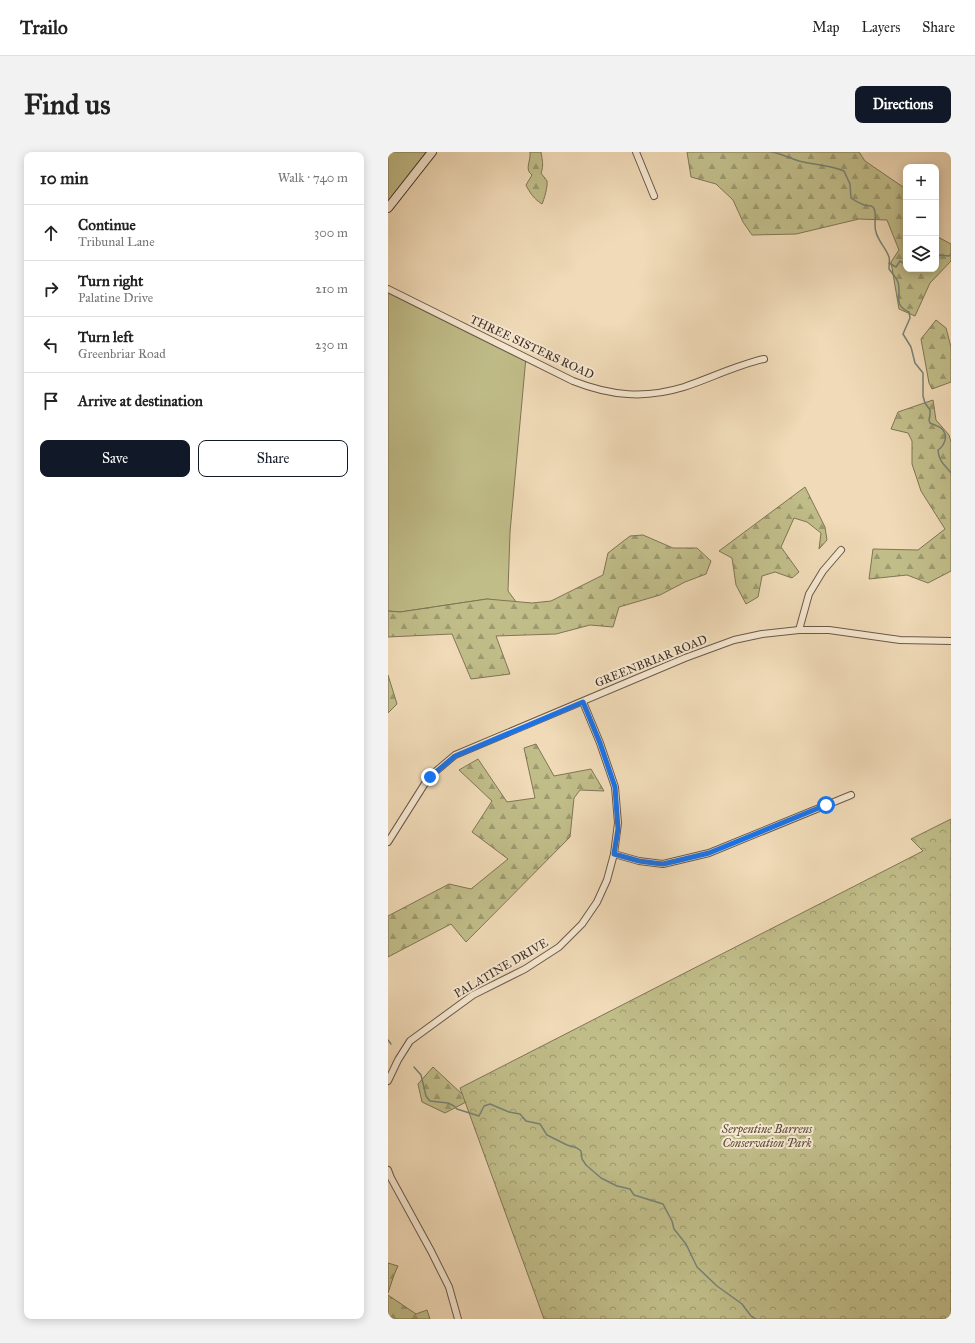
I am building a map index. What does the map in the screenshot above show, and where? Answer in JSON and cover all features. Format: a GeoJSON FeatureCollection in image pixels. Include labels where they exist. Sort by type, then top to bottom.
{"type":"FeatureCollection","features":[{"type":"Feature","properties":{"kind":"main road"},"geometry":{"type":"LineString","coordinates":[[388,208],[432,152]]}},
{"type":"Feature","properties":{"kind":"street"},"geometry":{"type":"LineString","coordinates":[[636,152],[654,196]]}},
{"type":"Feature","properties":{"kind":"street","name":"THREE SISTERS ROAD"},"geometry":{"type":"LineString","coordinates":[[388,289],[569,379],[590,388],[609,392],[653,394],[683,387],[751,362],[764,359]]}},
{"type":"Feature","properties":{"kind":"street"},"geometry":{"type":"LineString","coordinates":[[799,630],[809,594],[823,571],[842,550]]}},
{"type":"Feature","properties":{"kind":"street","name":"GREENBRIAR ROAD"},"geometry":{"type":"LineString","coordinates":[[388,842],[430,777],[455,756],[685,658],[734,640],[762,634],[799,630],[829,630],[900,640],[951,641]]}},
{"type":"Feature","properties":{"kind":"street","name":"PALATINE DRIVE"},"geometry":{"type":"LineString","coordinates":[[388,1081],[398,1060],[410,1041],[473,995],[525,969],[559,947],[582,924],[597,902],[605,886],[614,854],[618,829],[615,787],[600,743],[583,702]]}},
{"type":"Feature","properties":{"kind":"street"},"geometry":{"type":"LineString","coordinates":[[614,854],[639,861],[663,864],[709,853],[851,795]]}},
{"type":"Feature","properties":{"kind":"street"},"geometry":{"type":"LineString","coordinates":[[388,1170],[432,1251],[449,1287],[458,1319]]}},
{"type":"Feature","properties":{"kind":"green space"},"geometry":{"type":"Polygon","coordinates":[[[388,152],[432,152],[388,208],[388,152]]]}},
{"type":"Feature","properties":{"kind":"green space"},"geometry":{"type":"Polygon","coordinates":[[[530,152],[541,152],[543,165],[541,173],[547,181],[546,193],[542,204],[532,196],[526,185],[532,175],[528,170],[530,152]]]}},
{"type":"Feature","properties":{"kind":"green space"},"geometry":{"type":"Polygon","coordinates":[[[687,152],[859,152],[865,161],[903,187],[903,272],[939,272],[939,238],[951,244],[951,261],[930,283],[915,316],[899,309],[891,262],[899,250],[887,220],[859,219],[796,234],[752,235],[743,222],[733,200],[716,184],[691,177],[687,152]]]}},
{"type":"Feature","properties":{"kind":"green space"},"geometry":{"type":"Polygon","coordinates":[[[388,289],[526,357],[510,532],[508,591],[517,603],[487,599],[400,612],[388,611],[388,289]]]}},
{"type":"Feature","properties":{"kind":"green space"},"geometry":{"type":"Polygon","coordinates":[[[936,320],[946,328],[951,347],[951,382],[932,389],[929,383],[921,339],[936,320]]]}},
{"type":"Feature","properties":{"kind":"green space"},"geometry":{"type":"Polygon","coordinates":[[[933,400],[936,420],[949,435],[951,442],[951,571],[928,583],[907,575],[869,579],[873,549],[918,550],[945,529],[921,491],[912,464],[912,441],[908,433],[891,429],[898,412],[933,400]]]}},
{"type":"Feature","properties":{"kind":"green space"},"geometry":{"type":"Polygon","coordinates":[[[805,487],[825,527],[827,540],[819,549],[821,533],[807,522],[794,518],[781,547],[799,572],[792,578],[775,572],[762,576],[758,597],[746,604],[736,585],[732,558],[719,551],[805,487]]]}},
{"type":"Feature","properties":{"kind":"green space"},"geometry":{"type":"Polygon","coordinates":[[[643,535],[673,548],[697,548],[711,561],[706,574],[685,582],[660,595],[619,607],[613,627],[590,625],[556,634],[496,636],[510,674],[471,679],[452,634],[388,637],[388,611],[400,612],[487,599],[532,603],[551,601],[603,575],[608,553],[630,536],[643,535]]]}},
{"type":"Feature","properties":{"kind":"green space"},"geometry":{"type":"Polygon","coordinates":[[[388,675],[397,704],[388,713],[388,675]]]}},
{"type":"Feature","properties":{"kind":"green space"},"geometry":{"type":"Polygon","coordinates":[[[536,744],[554,776],[591,769],[604,791],[580,790],[574,798],[570,837],[466,942],[451,924],[388,957],[388,916],[449,884],[471,889],[508,859],[472,832],[492,801],[459,770],[478,759],[507,802],[535,798],[524,748],[536,744]]]}},
{"type":"Feature","properties":{"kind":"green space","name":"Serpentine Barrens Conservation Park"},"geometry":{"type":"Polygon","coordinates":[[[951,819],[951,1319],[544,1319],[460,1088],[923,851],[911,839],[951,819]]]}},
{"type":"Feature","properties":{"kind":"green space"},"geometry":{"type":"Polygon","coordinates":[[[433,1067],[463,1095],[466,1102],[445,1113],[422,1102],[418,1084],[433,1067]]]}},
{"type":"Feature","properties":{"kind":"green space"},"geometry":{"type":"Polygon","coordinates":[[[388,1263],[398,1266],[388,1293],[388,1263]]]}},
{"type":"Feature","properties":{"kind":"green space"},"geometry":{"type":"Polygon","coordinates":[[[388,1295],[416,1314],[427,1310],[430,1319],[388,1319],[388,1295]]]}},
{"type":"Feature","properties":{"kind":"waterway"},"geometry":{"type":"LineString","coordinates":[[772,152],[799,161],[833,167],[844,171],[850,184],[851,198],[864,205],[873,207],[875,229],[878,238],[889,257],[889,269],[898,282],[899,303],[909,312],[910,318],[903,334],[911,347],[915,363],[923,373],[923,396],[925,403],[930,410],[929,420],[930,423],[941,428],[945,435],[945,441],[938,450],[939,457],[951,473]]}},
{"type":"Feature","properties":{"kind":"waterway"},"geometry":{"type":"LineString","coordinates":[[939,256],[940,255],[949,256],[951,254]]}},
{"type":"Feature","properties":{"kind":"waterway"},"geometry":{"type":"LineString","coordinates":[[889,263],[896,267],[900,261],[903,263]]}},
{"type":"Feature","properties":{"kind":"waterway"},"geometry":{"type":"LineString","coordinates":[[388,1040],[391,1044]]}},
{"type":"Feature","properties":{"kind":"waterway"},"geometry":{"type":"LineString","coordinates":[[414,1067],[421,1075],[426,1096],[430,1101],[448,1103],[457,1109],[479,1116],[484,1106],[490,1104],[509,1112],[520,1114],[526,1121],[540,1124],[547,1135],[581,1151],[582,1159],[586,1165],[601,1178],[617,1186],[630,1189],[634,1195],[663,1204],[672,1221],[674,1229],[686,1244],[697,1267],[717,1286],[742,1304],[751,1316],[756,1319]]}},
{"type":"Feature","properties":{"kind":"route"},"geometry":{"type":"LineString","coordinates":[[430,777],[455,756],[583,702],[600,743],[615,787],[618,829],[614,854],[639,861],[654,863],[663,864],[676,861],[709,853],[826,805]]}}]}
